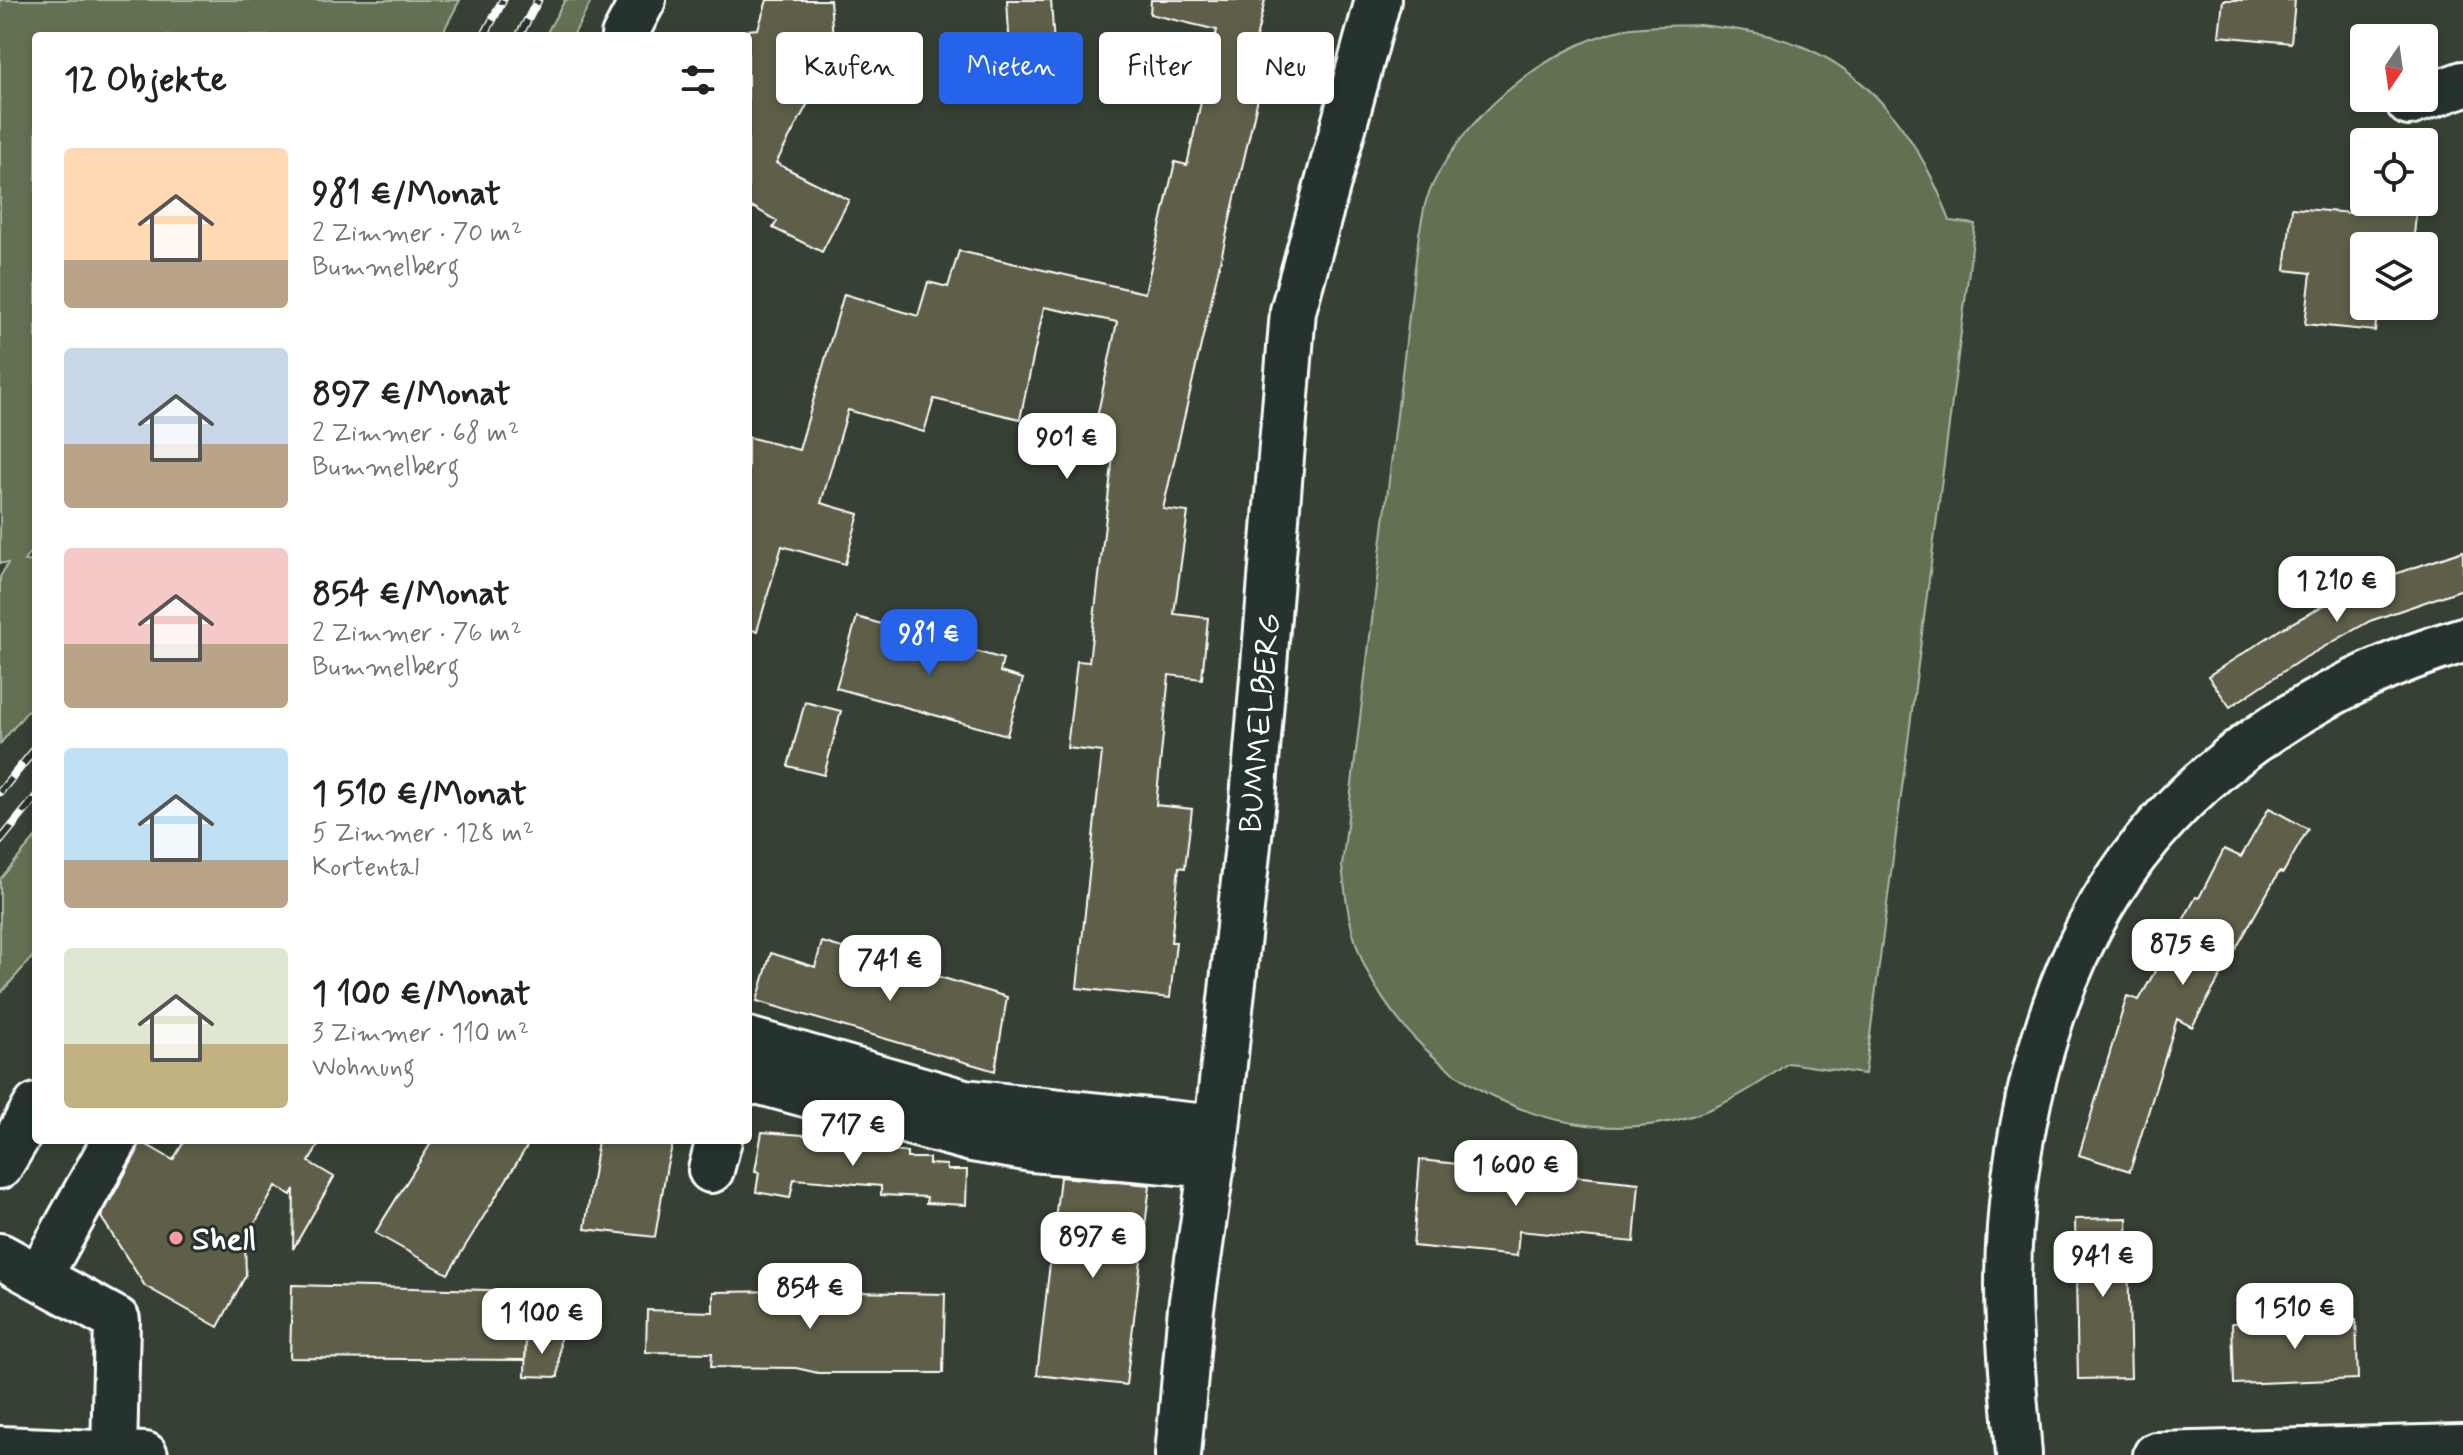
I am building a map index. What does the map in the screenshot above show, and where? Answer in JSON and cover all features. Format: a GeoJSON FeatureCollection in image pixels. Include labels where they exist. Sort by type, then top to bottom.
{"type":"FeatureCollection","features":[{"type":"Feature","properties":{"kind":"street"},"geometry":{"type":"LineString","coordinates":[[626,32],[643,0]]}},
{"type":"Feature","properties":{"kind":"street","name":"BUMMELBERG"},"geometry":{"type":"LineString","coordinates":[[1178,1455],[1191,1308],[1214,1147],[1253,799],[1293,311],[1378,0]]}},
{"type":"Feature","properties":{"kind":"street"},"geometry":{"type":"LineString","coordinates":[[2438,94],[2463,84]]}},
{"type":"Feature","properties":{"kind":"street"},"geometry":{"type":"LineString","coordinates":[[2019,1455],[2008,1286],[2011,1220],[2020,1143],[2055,1006],[2083,939],[2120,876],[2174,808],[2219,768],[2269,732],[2331,695],[2391,665],[2463,640]]}},
{"type":"Feature","properties":{"kind":"street"},"geometry":{"type":"LineString","coordinates":[[752,1041],[964,1102],[1214,1147]]}},
{"type":"Feature","properties":{"kind":"street"},"geometry":{"type":"LineString","coordinates":[[752,1082],[972,1139],[1032,1149],[1214,1147]]}},
{"type":"Feature","properties":{"kind":"street"},"geometry":{"type":"LineString","coordinates":[[0,1166],[32,1113]]}},
{"type":"Feature","properties":{"kind":"street"},"geometry":{"type":"LineString","coordinates":[[39,1277],[113,1144]]}},
{"type":"Feature","properties":{"kind":"street"},"geometry":{"type":"LineString","coordinates":[[0,1256],[117,1320],[114,1455]]}},
{"type":"Feature","properties":{"kind":"street"},"geometry":{"type":"LineString","coordinates":[[2156,1455],[2463,1447]]}},
{"type":"Feature","properties":{"kind":"street"},"geometry":{"type":"LineString","coordinates":[[0,1449],[145,1455]]}},
{"type":"Feature","properties":{"kind":"green space"},"geometry":{"type":"Polygon","coordinates":[[[0,0],[460,0],[443,32],[32,32],[32,550],[24,561],[32,562],[32,706],[0,744],[0,577],[8,563],[0,563],[0,0]]]}},
{"type":"Feature","properties":{"kind":"green space"},"geometry":{"type":"Polygon","coordinates":[[[565,0],[592,0],[575,32],[547,32],[565,0]]]}},
{"type":"Feature","properties":{"kind":"green space"},"geometry":{"type":"Polygon","coordinates":[[[1699,25],[1753,32],[1793,43],[1832,61],[1856,78],[1896,119],[1912,143],[1927,168],[1950,221],[1975,224],[1865,1074],[1788,1063],[1742,1094],[1692,1116],[1644,1126],[1595,1126],[1547,1117],[1502,1101],[1460,1077],[1422,1046],[1390,1009],[1365,967],[1352,930],[1342,866],[1419,234],[1427,198],[1459,142],[1507,91],[1535,70],[1595,38],[1625,29],[1699,25]]]}},
{"type":"Feature","properties":{"kind":"green space"},"geometry":{"type":"Polygon","coordinates":[[[32,842],[32,958],[0,994],[0,879],[32,842]]]}},
{"type":"Feature","properties":{"kind":"building"},"geometry":{"type":"Polygon","coordinates":[[[767,0],[830,0],[832,32],[776,32],[776,104],[808,104],[776,163],[849,200],[822,252],[773,228],[777,221],[752,209],[752,32],[748,30],[758,29],[767,0]]]}},
{"type":"Feature","properties":{"kind":"building"},"geometry":{"type":"Polygon","coordinates":[[[1007,0],[1051,0],[1053,32],[1009,32],[1007,0]]]}},
{"type":"Feature","properties":{"kind":"building"},"geometry":{"type":"Polygon","coordinates":[[[1151,0],[1265,0],[1258,32],[1237,32],[1237,104],[1257,104],[1163,509],[1188,512],[1174,614],[1208,618],[1202,679],[1169,675],[1156,805],[1192,809],[1185,868],[1179,867],[1171,942],[1176,942],[1170,998],[1077,988],[1102,752],[1067,748],[1077,661],[1089,662],[1113,456],[1090,451],[1117,322],[1044,307],[1020,419],[934,399],[924,432],[848,410],[821,503],[859,514],[845,564],[782,546],[757,631],[752,630],[752,438],[799,450],[844,294],[918,316],[928,282],[948,287],[959,251],[1145,293],[1175,162],[1187,165],[1201,104],[1221,104],[1221,32],[1150,14],[1151,0]]]}},
{"type":"Feature","properties":{"kind":"building"},"geometry":{"type":"Polygon","coordinates":[[[2223,0],[2295,0],[2291,43],[2219,36],[2223,0]]]}},
{"type":"Feature","properties":{"kind":"building"},"geometry":{"type":"Polygon","coordinates":[[[2292,208],[2350,213],[2350,216],[2416,216],[2414,232],[2350,232],[2350,320],[2376,320],[2375,331],[2305,324],[2311,273],[2285,270],[2292,208]]]}},
{"type":"Feature","properties":{"kind":"building"},"geometry":{"type":"Polygon","coordinates":[[[2463,551],[2463,589],[2370,621],[2299,661],[2230,707],[2208,676],[2281,629],[2357,587],[2463,551]]]}},
{"type":"Feature","properties":{"kind":"building"},"geometry":{"type":"Polygon","coordinates":[[[857,617],[1003,659],[1000,672],[1023,679],[1007,735],[836,688],[857,617]]]}},
{"type":"Feature","properties":{"kind":"building"},"geometry":{"type":"Polygon","coordinates":[[[805,702],[841,711],[824,775],[788,766],[805,702]]]}},
{"type":"Feature","properties":{"kind":"building"},"geometry":{"type":"Polygon","coordinates":[[[2269,808],[2308,829],[2283,873],[2279,872],[2192,1027],[2177,1019],[2130,1171],[2079,1155],[2127,996],[2139,1000],[2224,849],[2241,857],[2269,808]]]}},
{"type":"Feature","properties":{"kind":"building"},"geometry":{"type":"Polygon","coordinates":[[[822,942],[1007,997],[995,1071],[757,1001],[771,953],[815,967],[822,942]]]}},
{"type":"Feature","properties":{"kind":"building"},"geometry":{"type":"Polygon","coordinates":[[[762,1132],[859,1139],[859,1144],[882,1146],[882,1151],[907,1152],[907,1158],[929,1158],[929,1164],[947,1165],[947,1170],[967,1170],[966,1205],[926,1203],[927,1197],[881,1195],[881,1186],[794,1179],[790,1198],[756,1192],[759,1172],[755,1171],[762,1132]]]}},
{"type":"Feature","properties":{"kind":"building"},"geometry":{"type":"Polygon","coordinates":[[[139,1144],[145,1144],[173,1160],[183,1144],[319,1144],[309,1162],[334,1177],[293,1249],[294,1189],[291,1195],[276,1186],[245,1241],[246,1275],[218,1327],[145,1286],[101,1217],[139,1144]]]}},
{"type":"Feature","properties":{"kind":"building"},"geometry":{"type":"Polygon","coordinates":[[[431,1144],[529,1144],[448,1274],[375,1233],[431,1144]]]}},
{"type":"Feature","properties":{"kind":"building"},"geometry":{"type":"Polygon","coordinates":[[[597,1144],[673,1144],[655,1237],[585,1229],[597,1144]]]}},
{"type":"Feature","properties":{"kind":"building"},"geometry":{"type":"Polygon","coordinates":[[[1420,1160],[1639,1183],[1634,1242],[1519,1231],[1517,1256],[1413,1246],[1420,1160]]]}},
{"type":"Feature","properties":{"kind":"building"},"geometry":{"type":"Polygon","coordinates":[[[1060,1177],[1150,1185],[1126,1385],[1037,1375],[1060,1177]]]}},
{"type":"Feature","properties":{"kind":"building"},"geometry":{"type":"Polygon","coordinates":[[[2127,1218],[2131,1378],[2078,1379],[2075,1219],[2127,1218]]]}},
{"type":"Feature","properties":{"kind":"building"},"geometry":{"type":"Polygon","coordinates":[[[292,1285],[528,1291],[525,1360],[290,1358],[292,1285]]]}},
{"type":"Feature","properties":{"kind":"building"},"geometry":{"type":"Polygon","coordinates":[[[713,1292],[945,1294],[943,1373],[818,1373],[796,1368],[711,1367],[712,1353],[646,1352],[647,1310],[713,1312],[713,1292]]]}},
{"type":"Feature","properties":{"kind":"building"},"geometry":{"type":"Polygon","coordinates":[[[2356,1319],[2358,1379],[2234,1384],[2232,1323],[2356,1319]]]}},
{"type":"Feature","properties":{"kind":"building"},"geometry":{"type":"Polygon","coordinates":[[[526,1336],[560,1337],[558,1377],[525,1376],[526,1336]]]}},
{"type":"Feature","properties":{"kind":"railway"},"geometry":{"type":"LineString","coordinates":[[486,32],[503,0]]}},
{"type":"Feature","properties":{"kind":"railway"},"geometry":{"type":"LineString","coordinates":[[521,32],[538,0]]}},
{"type":"Feature","properties":{"kind":"railway"},"geometry":{"type":"LineString","coordinates":[[0,792],[32,753]]}},
{"type":"Feature","properties":{"kind":"railway"},"geometry":{"type":"LineString","coordinates":[[0,841],[32,802]]}},
{"type":"Feature","properties":{"kind":"place","name":"Shell"},"geometry":{"type":"Point","coordinates":[176,1238]}}]}
